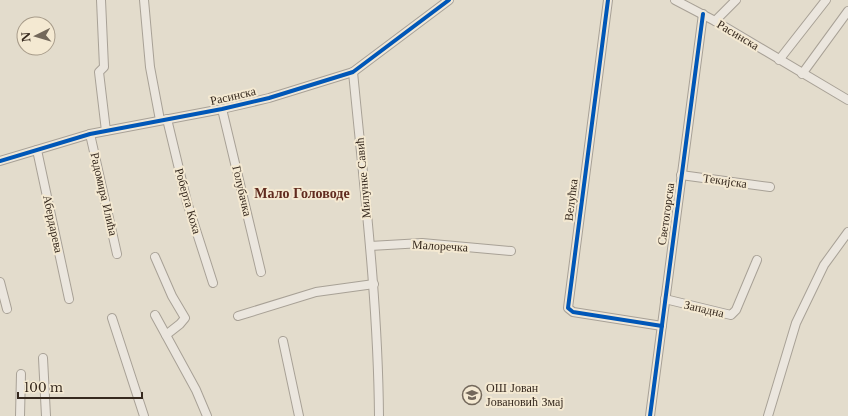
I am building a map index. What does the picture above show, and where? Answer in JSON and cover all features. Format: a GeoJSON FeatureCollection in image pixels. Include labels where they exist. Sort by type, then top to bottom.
{"type":"FeatureCollection","features":[{"type":"Feature","properties":{"kind":"street"},"geometry":{"type":"LineString","coordinates":[[101,0],[104,66],[99,72],[106,132]]}},
{"type":"Feature","properties":{"kind":"street","name":"Роберта Коха"},"geometry":{"type":"LineString","coordinates":[[144,0],[150,67],[163,120],[213,283]]}},
{"type":"Feature","properties":{"kind":"street","name":"Расинска"},"geometry":{"type":"LineString","coordinates":[[0,161],[90,134],[222,109],[269,98],[353,72],[449,0]]}},
{"type":"Feature","properties":{"kind":"street","name":"Велућка"},"geometry":{"type":"LineString","coordinates":[[608,0],[568,308],[573,312],[662,326]]}},
{"type":"Feature","properties":{"kind":"street","name":"Расинска"},"geometry":{"type":"LineString","coordinates":[[675,0],[716,21],[778,60],[848,100]]}},
{"type":"Feature","properties":{"kind":"street"},"geometry":{"type":"LineString","coordinates":[[716,21],[736,0]]}},
{"type":"Feature","properties":{"kind":"street"},"geometry":{"type":"LineString","coordinates":[[778,60],[826,0]]}},
{"type":"Feature","properties":{"kind":"street"},"geometry":{"type":"LineString","coordinates":[[802,74],[848,11]]}},
{"type":"Feature","properties":{"kind":"street","name":"Светогорска"},"geometry":{"type":"LineString","coordinates":[[650,416],[703,14]]}},
{"type":"Feature","properties":{"kind":"street","name":"Милунке Савић"},"geometry":{"type":"LineString","coordinates":[[353,72],[378,330],[380,416]]}},
{"type":"Feature","properties":{"kind":"street","name":"Голубачка"},"geometry":{"type":"LineString","coordinates":[[222,109],[261,272]]}},
{"type":"Feature","properties":{"kind":"street","name":"Радомира Илића"},"geometry":{"type":"LineString","coordinates":[[90,134],[117,254]]}},
{"type":"Feature","properties":{"kind":"street","name":"Абердарева"},"geometry":{"type":"LineString","coordinates":[[37,150],[69,298]]}},
{"type":"Feature","properties":{"kind":"street","name":"Текијска"},"geometry":{"type":"LineString","coordinates":[[681,175],[770,187]]}},
{"type":"Feature","properties":{"kind":"street"},"geometry":{"type":"LineString","coordinates":[[768,416],[796,323],[824,265],[848,232]]}},
{"type":"Feature","properties":{"kind":"street","name":"Малоречка"},"geometry":{"type":"LineString","coordinates":[[370,246],[422,243],[511,251]]}},
{"type":"Feature","properties":{"kind":"street"},"geometry":{"type":"LineString","coordinates":[[155,257],[172,296],[185,318],[166,335]]}},
{"type":"Feature","properties":{"kind":"street","name":"Западна"},"geometry":{"type":"LineString","coordinates":[[665,299],[731,315],[736,310],[757,260]]}},
{"type":"Feature","properties":{"kind":"street"},"geometry":{"type":"LineString","coordinates":[[0,282],[7,309]]}},
{"type":"Feature","properties":{"kind":"street"},"geometry":{"type":"LineString","coordinates":[[238,316],[316,292],[374,284]]}},
{"type":"Feature","properties":{"kind":"street"},"geometry":{"type":"LineString","coordinates":[[155,315],[196,390],[207,416]]}},
{"type":"Feature","properties":{"kind":"street"},"geometry":{"type":"LineString","coordinates":[[112,318],[144,416]]}},
{"type":"Feature","properties":{"kind":"street"},"geometry":{"type":"LineString","coordinates":[[283,340],[299,416]]}},
{"type":"Feature","properties":{"kind":"street"},"geometry":{"type":"LineString","coordinates":[[43,358],[46,416]]}},
{"type":"Feature","properties":{"kind":"street"},"geometry":{"type":"LineString","coordinates":[[20,416],[21,374]]}},
{"type":"Feature","properties":{"kind":"cycle path"},"geometry":{"type":"LineString","coordinates":[[0,161],[90,134],[222,109],[269,98],[353,72],[449,0]]}},
{"type":"Feature","properties":{"kind":"cycle path"},"geometry":{"type":"LineString","coordinates":[[608,0],[568,308],[573,312],[662,326]]}},
{"type":"Feature","properties":{"kind":"cycle path"},"geometry":{"type":"LineString","coordinates":[[650,416],[703,14]]}},
{"type":"Feature","properties":{"kind":"place","name":"ОШ Јован Јовановић Змај"},"geometry":{"type":"Point","coordinates":[472,395]}},
{"type":"Feature","properties":{"kind":"district","name":"Мало Головоде"},"geometry":{"type":"Point","coordinates":[302,193]}}]}
